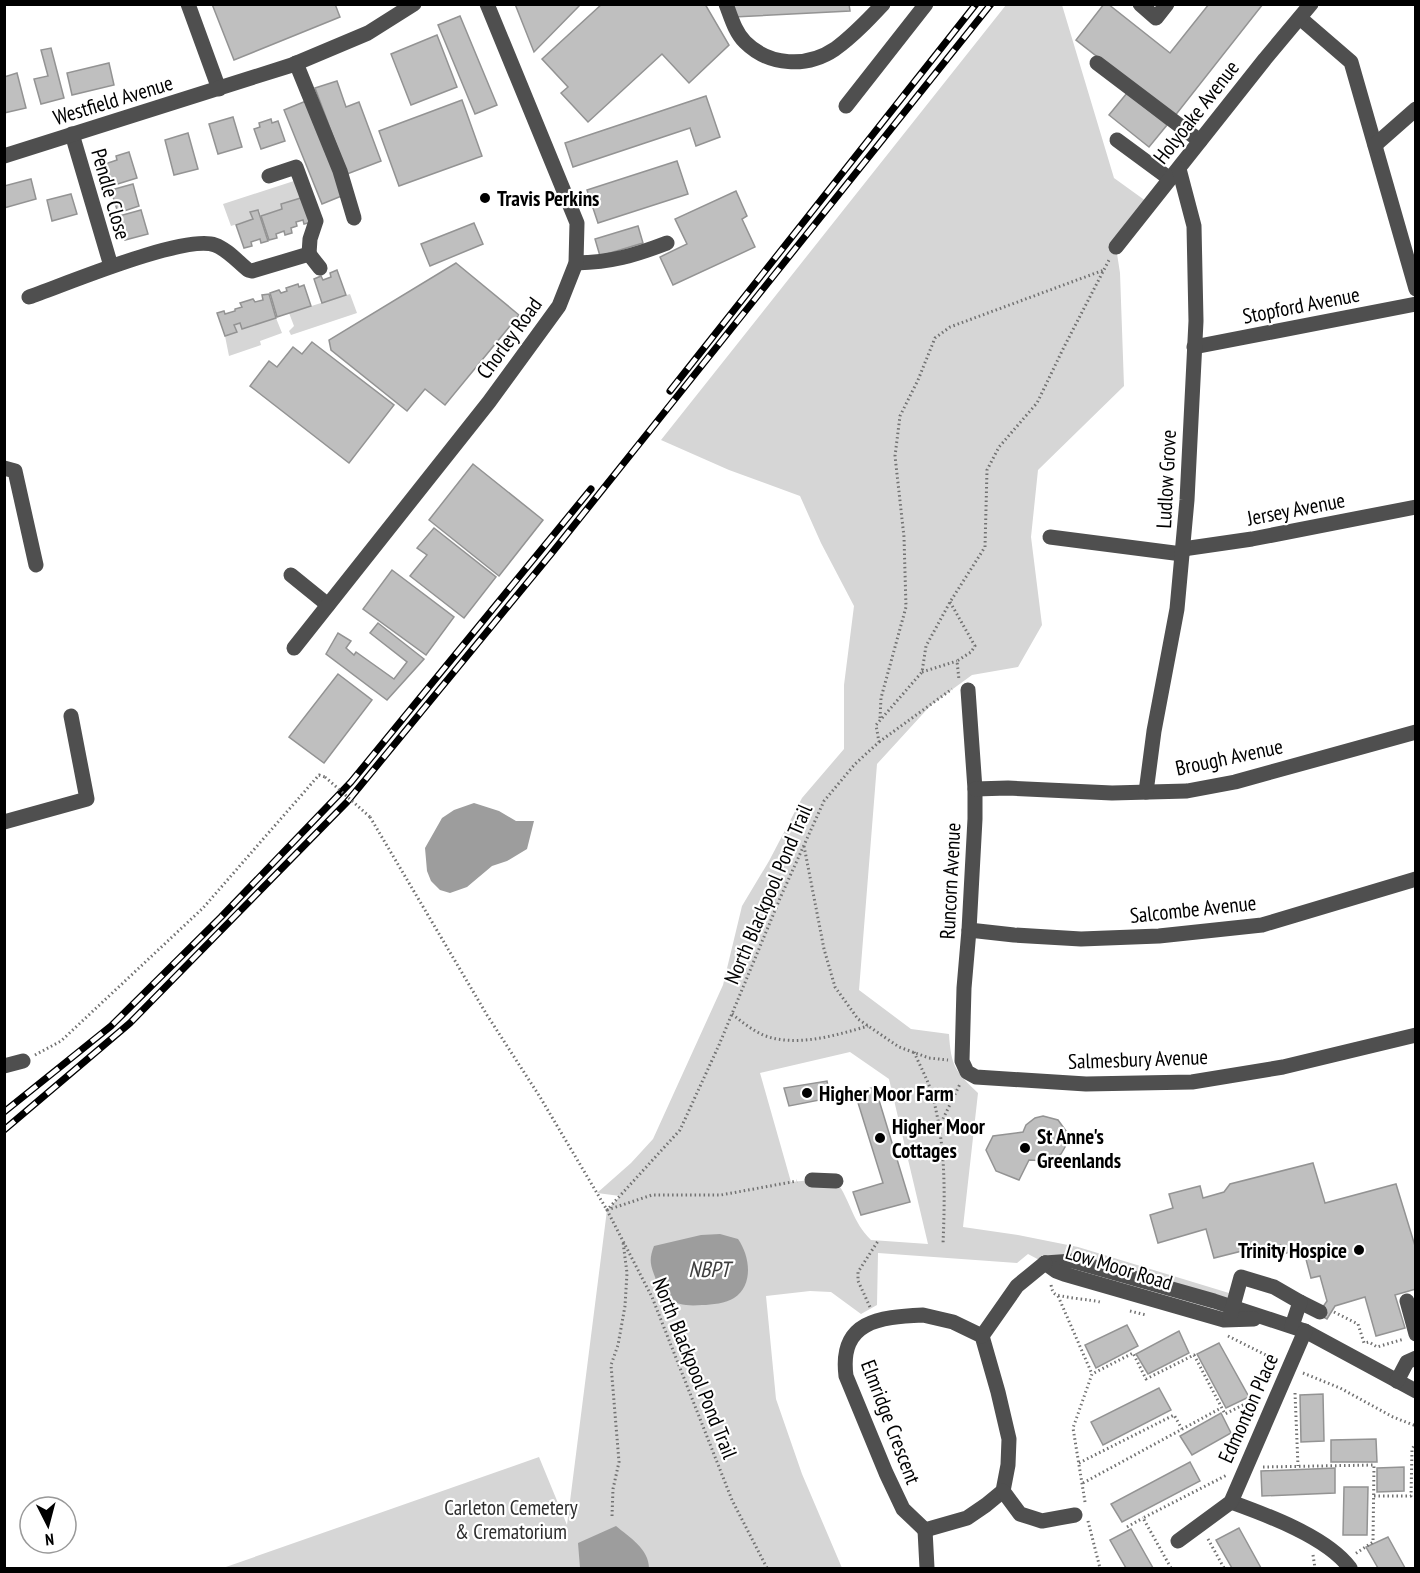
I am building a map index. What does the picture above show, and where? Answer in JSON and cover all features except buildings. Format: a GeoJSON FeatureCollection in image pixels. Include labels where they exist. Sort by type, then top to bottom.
{"type":"FeatureCollection","features":[{"type":"Feature","properties":{"kind":"street"},"geometry":{"type":"LineString","coordinates":[[188,4],[227,87]]}},
{"type":"Feature","properties":{"kind":"street","name":"Westfield Avenue"},"geometry":{"type":"LineString","coordinates":[[4,156],[227,87],[296,63],[368,33],[414,4]]}},
{"type":"Feature","properties":{"kind":"street","name":"Chorley Road"},"geometry":{"type":"LineString","coordinates":[[294,648],[489,402],[559,306],[576,263],[577,223],[487,4]]}},
{"type":"Feature","properties":{"kind":"street"},"geometry":{"type":"LineString","coordinates":[[726,4],[734,25],[744,41],[761,54],[779,61],[794,62],[812,60],[833,50],[856,32],[883,4]]}},
{"type":"Feature","properties":{"kind":"street"},"geometry":{"type":"LineString","coordinates":[[846,106],[926,4]]}},
{"type":"Feature","properties":{"kind":"street"},"geometry":{"type":"LineString","coordinates":[[1140,4],[1156,18],[1167,4]]}},
{"type":"Feature","properties":{"kind":"street","name":"Holyoake Avenue"},"geometry":{"type":"LineString","coordinates":[[1116,247],[1311,4]]}},
{"type":"Feature","properties":{"kind":"street"},"geometry":{"type":"LineString","coordinates":[[1300,18],[1351,62],[1416,289]]}},
{"type":"Feature","properties":{"kind":"street"},"geometry":{"type":"LineString","coordinates":[[296,63],[340,171],[354,218]]}},
{"type":"Feature","properties":{"kind":"street"},"geometry":{"type":"LineString","coordinates":[[1097,63],[1200,141]]}},
{"type":"Feature","properties":{"kind":"street"},"geometry":{"type":"LineString","coordinates":[[1375,145],[1416,109]]}},
{"type":"Feature","properties":{"kind":"street","name":"Pendle Close"},"geometry":{"type":"LineString","coordinates":[[72,134],[111,266]]}},
{"type":"Feature","properties":{"kind":"street"},"geometry":{"type":"LineString","coordinates":[[1117,140],[1174,174]]}},
{"type":"Feature","properties":{"kind":"street"},"geometry":{"type":"LineString","coordinates":[[269,176],[296,167],[316,221],[309,246],[320,268]]}},
{"type":"Feature","properties":{"kind":"street","name":"Ludlow Grove"},"geometry":{"type":"LineString","coordinates":[[1146,792],[1154,731],[1177,609],[1183,551],[1196,321],[1194,226],[1174,174]]}},
{"type":"Feature","properties":{"kind":"street","name":"Pendle Close"},"geometry":{"type":"LineString","coordinates":[[29,297],[111,266],[170,249],[206,243],[215,245],[252,271],[309,246]]}},
{"type":"Feature","properties":{"kind":"street"},"geometry":{"type":"LineString","coordinates":[[576,263],[608,262],[667,243]]}},
{"type":"Feature","properties":{"kind":"street","name":"Stopford Avenue"},"geometry":{"type":"LineString","coordinates":[[1194,347],[1416,304]]}},
{"type":"Feature","properties":{"kind":"street"},"geometry":{"type":"LineString","coordinates":[[4,468],[15,471],[36,565]]}},
{"type":"Feature","properties":{"kind":"street","name":"Jersey Avenue"},"geometry":{"type":"LineString","coordinates":[[1049,538],[1183,551],[1416,507]]}},
{"type":"Feature","properties":{"kind":"street"},"geometry":{"type":"LineString","coordinates":[[291,575],[328,605]]}},
{"type":"Feature","properties":{"kind":"street","name":"Runcorn Avenue"},"geometry":{"type":"LineString","coordinates":[[964,1067],[964,988],[975,789],[968,690]]}},
{"type":"Feature","properties":{"kind":"street"},"geometry":{"type":"LineString","coordinates":[[4,822],[87,799],[71,716]]}},
{"type":"Feature","properties":{"kind":"street","name":"Brough Avenue"},"geometry":{"type":"LineString","coordinates":[[975,789],[1008,788],[1113,793],[1187,791],[1235,782],[1416,732]]}},
{"type":"Feature","properties":{"kind":"street","name":"Salcombe Avenue"},"geometry":{"type":"LineString","coordinates":[[969,930],[1081,939],[1159,936],[1262,925],[1416,879]]}},
{"type":"Feature","properties":{"kind":"street","name":"Salmesbury Avenue"},"geometry":{"type":"LineString","coordinates":[[964,1067],[976,1077],[1086,1084],[1192,1082],[1283,1067],[1416,1035]]}},
{"type":"Feature","properties":{"kind":"street"},"geometry":{"type":"LineString","coordinates":[[812,1180],[836,1181]]}},
{"type":"Feature","properties":{"kind":"street","name":"Low Moor Road"},"geometry":{"type":"LineString","coordinates":[[982,1336],[1017,1286],[1045,1263],[1073,1261],[1231,1313],[1266,1318],[1298,1329],[1416,1390]]}},
{"type":"Feature","properties":{"kind":"street"},"geometry":{"type":"LineString","coordinates":[[1231,1313],[1241,1277],[1274,1287],[1299,1302],[1326,1311]]}},
{"type":"Feature","properties":{"kind":"street"},"geometry":{"type":"LineString","coordinates":[[1407,1300],[1411,1336]]}},
{"type":"Feature","properties":{"kind":"street","name":"Edmonton Place"},"geometry":{"type":"LineString","coordinates":[[1178,1541],[1231,1502],[1284,1380],[1298,1329],[1299,1302]]}},
{"type":"Feature","properties":{"kind":"street"},"geometry":{"type":"LineString","coordinates":[[874,1320],[890,1316],[923,1315],[953,1322],[982,1336],[998,1392],[1008,1439],[1008,1465],[1003,1491],[967,1518],[925,1530],[927,1569]]}},
{"type":"Feature","properties":{"kind":"street","name":"Elmridge Crescent"},"geometry":{"type":"LineString","coordinates":[[874,1320],[859,1330],[849,1341],[844,1359],[846,1376],[903,1509],[925,1530]]}},
{"type":"Feature","properties":{"kind":"street"},"geometry":{"type":"LineString","coordinates":[[1397,1380],[1407,1362],[1416,1358]]}},
{"type":"Feature","properties":{"kind":"street"},"geometry":{"type":"LineString","coordinates":[[1003,1491],[1020,1514],[1042,1521],[1083,1514]]}},
{"type":"Feature","properties":{"kind":"street"},"geometry":{"type":"LineString","coordinates":[[1231,1502],[1276,1518],[1324,1545],[1347,1565]]}},
{"type":"Feature","properties":{"kind":"path"},"geometry":{"type":"LineString","coordinates":[[922,672],[926,646],[950,602],[985,547],[987,470],[999,447],[1037,403],[1116,247]]}},
{"type":"Feature","properties":{"kind":"path"},"geometry":{"type":"LineString","coordinates":[[880,720],[880,698],[906,607],[904,537],[895,456],[900,416],[918,380],[934,338],[950,327],[1104,270]]}},
{"type":"Feature","properties":{"kind":"path"},"geometry":{"type":"LineString","coordinates":[[879,742],[876,725],[922,672],[957,661],[971,652],[975,646],[950,602]]}},
{"type":"Feature","properties":{"kind":"path","name":"North Blackpool Pond Trail"},"geometry":{"type":"LineString","coordinates":[[767,1569],[732,1500],[652,1297],[607,1210],[680,1130],[824,801],[855,764],[879,742],[959,684],[957,661]]}},
{"type":"Feature","properties":{"kind":"path"},"geometry":{"type":"LineString","coordinates":[[10,1062],[61,1041],[140,968],[203,908],[319,775],[325,777],[370,817],[487,1015],[540,1097],[607,1210],[652,1196],[721,1195],[812,1180]]}},
{"type":"Feature","properties":{"kind":"path"},"geometry":{"type":"LineString","coordinates":[[803,845],[824,949],[835,987],[858,1019],[899,1047],[964,1067],[939,1127]]}},
{"type":"Feature","properties":{"kind":"path"},"geometry":{"type":"LineString","coordinates":[[732,1014],[765,1036],[790,1040],[828,1038],[868,1026]]}},
{"type":"Feature","properties":{"kind":"path"},"geometry":{"type":"LineString","coordinates":[[914,1052],[932,1092],[939,1127],[946,1184],[943,1245]]}},
{"type":"Feature","properties":{"kind":"path"},"geometry":{"type":"LineString","coordinates":[[612,1516],[613,1489],[619,1462],[611,1365],[618,1345],[625,1306],[627,1273],[623,1241]]}},
{"type":"Feature","properties":{"kind":"path"},"geometry":{"type":"LineString","coordinates":[[874,1320],[858,1281],[858,1272],[878,1241]]}},
{"type":"Feature","properties":{"kind":"path"},"geometry":{"type":"LineString","coordinates":[[1058,1296],[1092,1374]]}},
{"type":"Feature","properties":{"kind":"path"},"geometry":{"type":"LineString","coordinates":[[1326,1311],[1358,1324],[1364,1343],[1369,1341],[1377,1347],[1411,1336]]}},
{"type":"Feature","properties":{"kind":"path"},"geometry":{"type":"LineString","coordinates":[[1100,1569],[1083,1514],[1083,1483],[1073,1428],[1092,1374],[1132,1353],[1146,1379],[1194,1354],[1225,1414],[1284,1380],[1340,1388],[1392,1417],[1416,1426]]}},
{"type":"Feature","properties":{"kind":"path"},"geometry":{"type":"LineString","coordinates":[[1284,1380],[1295,1392],[1298,1466]]}},
{"type":"Feature","properties":{"kind":"path"},"geometry":{"type":"LineString","coordinates":[[1083,1483],[1221,1408]]}},
{"type":"Feature","properties":{"kind":"path"},"geometry":{"type":"LineString","coordinates":[[1079,1463],[1174,1415],[1182,1429]]}},
{"type":"Feature","properties":{"kind":"path"},"geometry":{"type":"LineString","coordinates":[[1374,1497],[1411,1496],[1412,1449],[1416,1443]]}},
{"type":"Feature","properties":{"kind":"path"},"geometry":{"type":"LineString","coordinates":[[1126,1527],[1246,1466],[1374,1465],[1373,1542],[1347,1565]]}},
{"type":"Feature","properties":{"kind":"path"},"geometry":{"type":"LineString","coordinates":[[1143,1518],[1171,1569]]}},
{"type":"Feature","properties":{"kind":"path"},"geometry":{"type":"LineString","coordinates":[[1201,1526],[1224,1569]]}},
{"type":"Feature","properties":{"kind":"green space","name":"Carleton Cemetery & Crematorium"},"geometry":{"type":"Polygon","coordinates":[[[1006,5],[1062,5],[1114,178],[1150,204],[1116,247],[1120,273],[1124,386],[1038,470],[1031,537],[1042,625],[1018,667],[972,675],[931,705],[877,764],[859,990],[911,1029],[949,1034],[953,1061],[959,1073],[978,1093],[963,1227],[1078,1247],[1229,1293],[1225,1305],[1073,1261],[1045,1263],[1028,1254],[1017,1263],[878,1253],[877,1305],[861,1314],[831,1292],[810,1291],[766,1296],[776,1399],[802,1474],[842,1568],[223,1568],[539,1457],[567,1525],[607,1210],[620,1196],[597,1193],[631,1163],[653,1139],[723,985],[742,906],[802,798],[844,749],[844,685],[854,606],[821,543],[800,496],[729,470],[661,440],[1006,5]],[[850,1052],[760,1073],[791,1182],[836,1181],[860,1226],[871,1240],[928,1244],[889,1079],[850,1052]]]}},
{"type":"Feature","properties":{"kind":"green space"},"geometry":{"type":"Polygon","coordinates":[[[297,180],[304,197],[281,204],[282,209],[261,216],[259,210],[251,212],[253,219],[231,226],[223,204],[297,180]]]}},
{"type":"Feature","properties":{"kind":"green space"},"geometry":{"type":"Polygon","coordinates":[[[350,294],[357,313],[291,335],[289,331],[294,326],[289,313],[350,294]]]}},
{"type":"Feature","properties":{"kind":"green space"},"geometry":{"type":"Polygon","coordinates":[[[276,318],[282,333],[260,341],[261,345],[229,356],[225,336],[236,332],[234,325],[240,323],[242,329],[276,318]]]}},
{"type":"Feature","properties":{"kind":"water"},"geometry":{"type":"Polygon","coordinates":[[[474,803],[499,811],[516,821],[534,821],[527,849],[507,861],[492,866],[467,887],[450,893],[440,890],[431,881],[427,871],[425,848],[442,818],[454,810],[474,803]]]}},
{"type":"Feature","properties":{"kind":"water","name":"NBPT"},"geometry":{"type":"Polygon","coordinates":[[[720,1234],[738,1239],[742,1246],[748,1270],[745,1286],[731,1300],[710,1305],[684,1305],[671,1300],[660,1288],[652,1268],[651,1258],[654,1246],[701,1235],[720,1234]]]}},
{"type":"Feature","properties":{"kind":"water"},"geometry":{"type":"Polygon","coordinates":[[[616,1526],[642,1549],[649,1568],[580,1568],[578,1543],[616,1526]]]}},
{"type":"Feature","properties":{"kind":"railway"},"geometry":{"type":"LineString","coordinates":[[670,391],[976,4]]}},
{"type":"Feature","properties":{"kind":"railway"},"geometry":{"type":"LineString","coordinates":[[4,1130],[130,1023],[347,802],[551,554],[991,4]]}},
{"type":"Feature","properties":{"kind":"railway"},"geometry":{"type":"LineString","coordinates":[[4,1112],[111,1026],[221,917],[351,782],[591,489]]}},
{"type":"Feature","properties":{"kind":"place","name":"Travis Perkins"},"geometry":{"type":"Point","coordinates":[485,198]}},
{"type":"Feature","properties":{"kind":"place","name":"Higher Moor Farm"},"geometry":{"type":"Point","coordinates":[807,1093]}},
{"type":"Feature","properties":{"kind":"place","name":"Higher Moor Cottages"},"geometry":{"type":"Point","coordinates":[880,1138]}},
{"type":"Feature","properties":{"kind":"place","name":"St Anne's Greenlands"},"geometry":{"type":"Point","coordinates":[1025,1148]}},
{"type":"Feature","properties":{"kind":"place","name":"Trinity Hospice"},"geometry":{"type":"Point","coordinates":[1359,1250]}}]}
